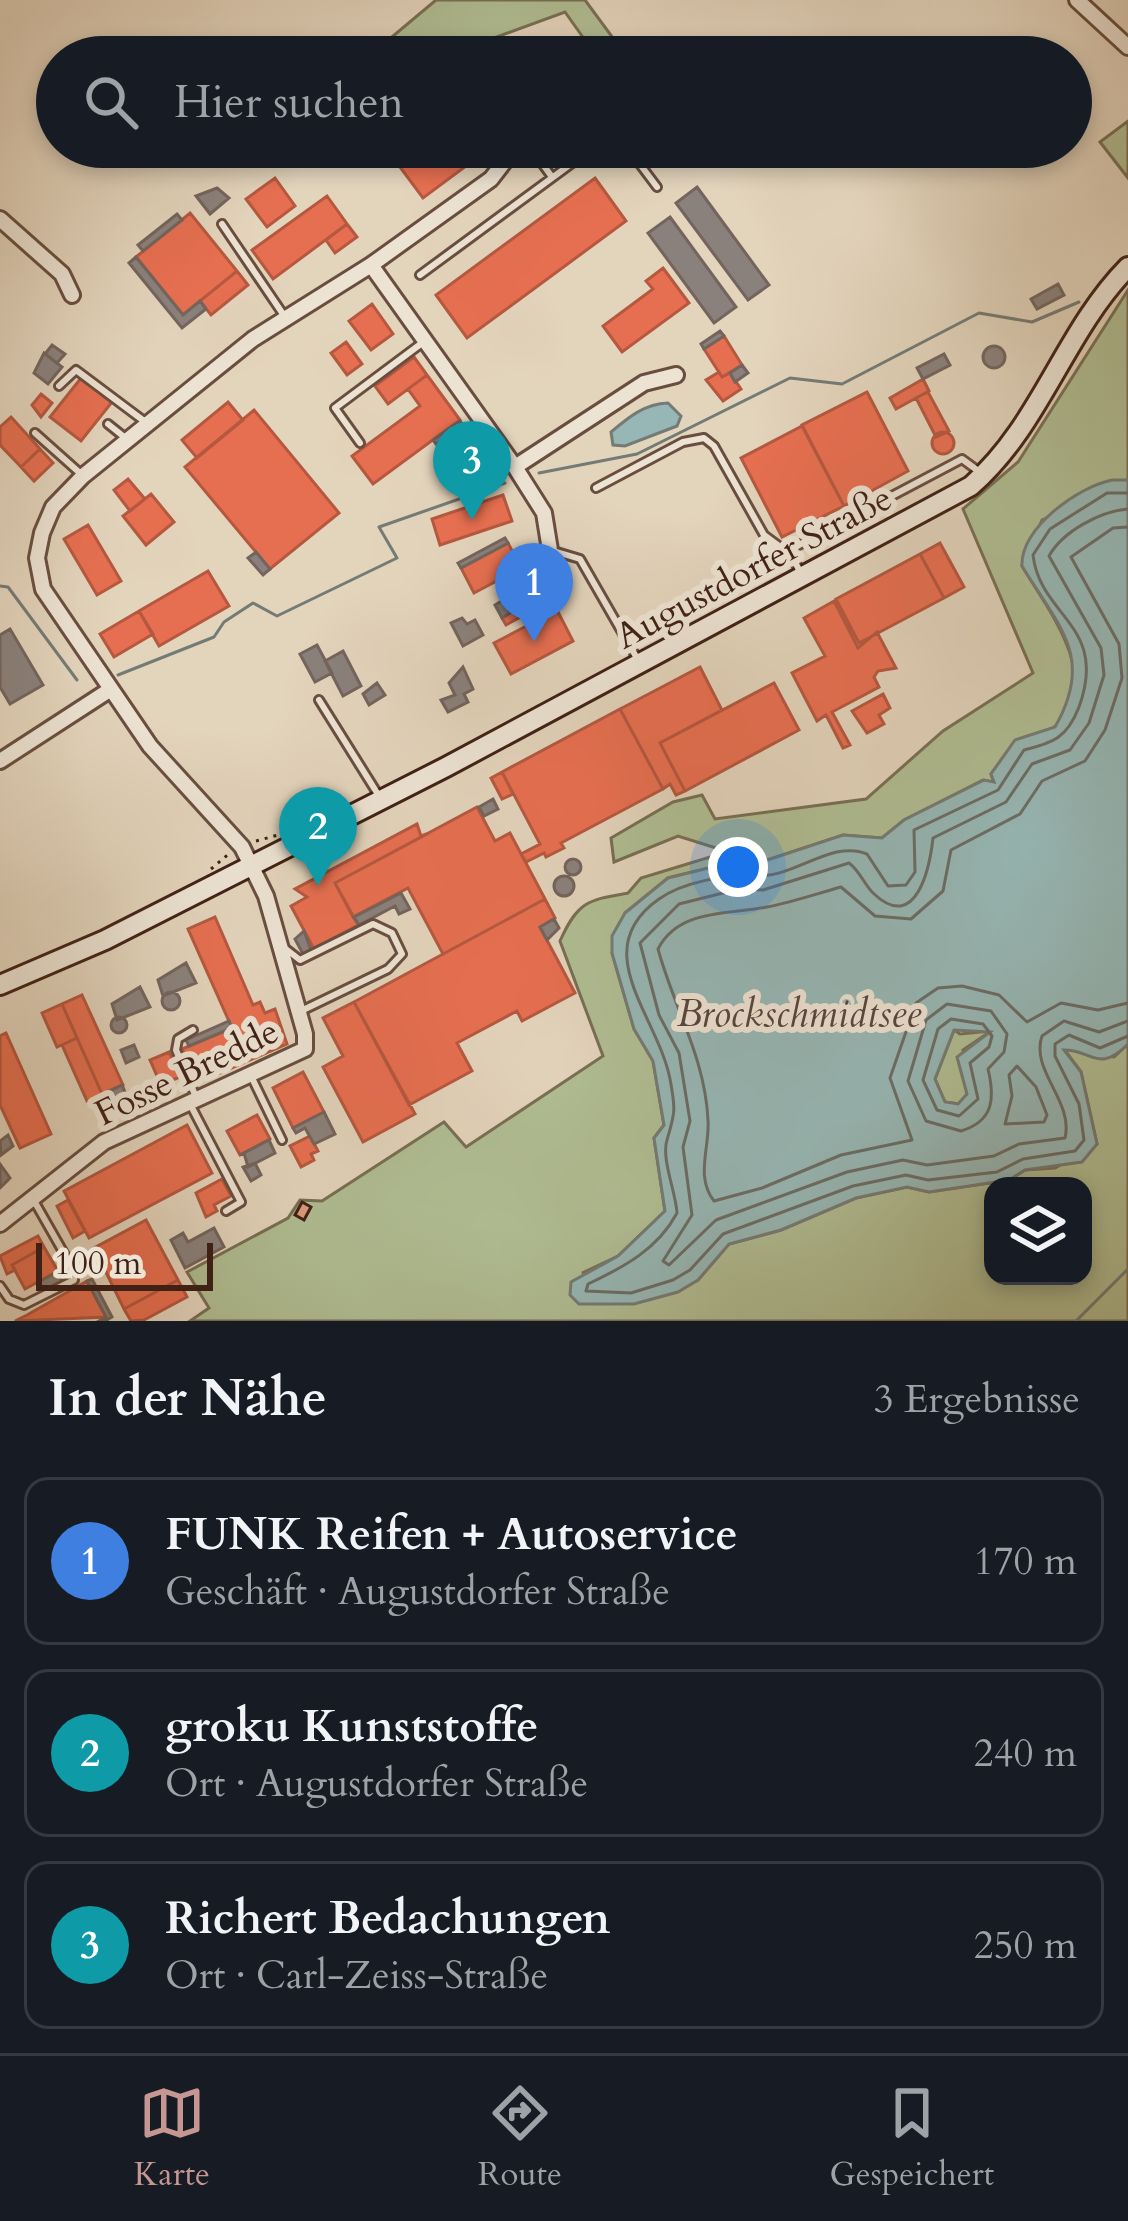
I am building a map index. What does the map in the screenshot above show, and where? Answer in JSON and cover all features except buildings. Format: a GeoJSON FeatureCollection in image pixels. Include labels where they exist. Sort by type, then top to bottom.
{"type":"FeatureCollection","features":[{"type":"Feature","properties":{"kind":"main road","name":"Augustdorfer Straße"},"geometry":{"type":"LineString","coordinates":[[0,985],[105,940],[381,800],[803,578],[984,475],[1023,431],[1094,310],[1128,266]]}},
{"type":"Feature","properties":{"kind":"street"},"geometry":{"type":"LineString","coordinates":[[1077,0],[1128,47]]}},
{"type":"Feature","properties":{"kind":"street","name":"Fosse Bredde"},"geometry":{"type":"LineString","coordinates":[[0,1224],[104,1142],[304,1049],[266,896],[230,828],[150,746],[108,692],[44,589],[37,558],[53,507],[83,476],[151,427],[217,366],[285,317],[371,266],[499,168]]}},
{"type":"Feature","properties":{"kind":"street"},"geometry":{"type":"LineString","coordinates":[[0,219],[62,274],[73,295]]}},
{"type":"Feature","properties":{"kind":"street"},"geometry":{"type":"LineString","coordinates":[[371,266],[544,513],[550,550]]}},
{"type":"Feature","properties":{"kind":"street"},"geometry":{"type":"LineString","coordinates":[[515,467],[644,382],[676,375]]}},
{"type":"Feature","properties":{"kind":"street"},"geometry":{"type":"LineString","coordinates":[[0,760],[108,692]]}},
{"type":"Feature","properties":{"kind":"lane"},"geometry":{"type":"LineString","coordinates":[[545,168],[552,177]]}},
{"type":"Feature","properties":{"kind":"lane"},"geometry":{"type":"LineString","coordinates":[[420,275],[565,168]]}},
{"type":"Feature","properties":{"kind":"lane"},"geometry":{"type":"LineString","coordinates":[[643,168],[657,187]]}},
{"type":"Feature","properties":{"kind":"lane"},"geometry":{"type":"LineString","coordinates":[[222,224],[285,317]]}},
{"type":"Feature","properties":{"kind":"lane"},"geometry":{"type":"LineString","coordinates":[[360,443],[334,408],[424,341]]}},
{"type":"Feature","properties":{"kind":"lane"},"geometry":{"type":"LineString","coordinates":[[59,386],[76,370],[85,374],[151,427]]}},
{"type":"Feature","properties":{"kind":"lane"},"geometry":{"type":"LineString","coordinates":[[108,424],[130,442]]}},
{"type":"Feature","properties":{"kind":"lane"},"geometry":{"type":"LineString","coordinates":[[34,433],[83,476]]}},
{"type":"Feature","properties":{"kind":"lane"},"geometry":{"type":"LineString","coordinates":[[596,488],[683,442],[704,438],[714,446],[772,545],[791,555],[803,578]]}},
{"type":"Feature","properties":{"kind":"lane"},"geometry":{"type":"LineString","coordinates":[[791,555],[797,546],[962,459],[984,475]]}},
{"type":"Feature","properties":{"kind":"lane"},"geometry":{"type":"LineString","coordinates":[[550,550],[580,559],[640,664]]}},
{"type":"Feature","properties":{"kind":"lane"},"geometry":{"type":"LineString","coordinates":[[319,700],[381,800]]}},
{"type":"Feature","properties":{"kind":"lane"},"geometry":{"type":"LineString","coordinates":[[277,947],[288,948],[299,960],[311,958],[373,924],[382,925],[399,943],[402,954],[388,969],[298,1012]]}},
{"type":"Feature","properties":{"kind":"lane"},"geometry":{"type":"LineString","coordinates":[[193,1030],[178,1039],[176,1050],[194,1102],[241,1202],[226,1211]]}},
{"type":"Feature","properties":{"kind":"lane"},"geometry":{"type":"LineString","coordinates":[[251,1076],[282,1140]]}},
{"type":"Feature","properties":{"kind":"lane"},"geometry":{"type":"LineString","coordinates":[[0,1286],[9,1299],[24,1305],[74,1280],[74,1271],[31,1196]]}},
{"type":"Feature","properties":{"kind":"green space"},"geometry":{"type":"Polygon","coordinates":[[[436,0],[585,0],[612,36],[582,36],[565,12],[499,36],[393,36],[436,0]]]}},
{"type":"Feature","properties":{"kind":"green space"},"geometry":{"type":"Polygon","coordinates":[[[1128,121],[1128,178],[1100,142],[1128,121]]]}},
{"type":"Feature","properties":{"kind":"green space"},"geometry":{"type":"Polygon","coordinates":[[[1128,290],[1128,480],[1042,520],[1022,566],[1068,647],[1075,691],[1068,711],[1048,732],[1015,741],[991,774],[994,783],[983,780],[904,820],[882,838],[843,835],[755,864],[729,863],[668,878],[625,913],[612,953],[634,1029],[653,1061],[664,1125],[654,1138],[665,1211],[618,1256],[582,1273],[698,1280],[729,1244],[781,1230],[856,1198],[907,1187],[929,1192],[984,1184],[984,1285],[1092,1285],[1092,1177],[1014,1177],[1025,1170],[1055,1168],[1097,1144],[1081,1072],[1064,1049],[1114,1057],[1128,1044],[1128,1321],[190,1321],[209,1308],[187,1272],[288,1218],[300,1200],[322,1201],[444,1122],[466,1147],[603,1056],[560,941],[566,928],[586,905],[628,893],[641,878],[717,855],[716,848],[678,836],[614,862],[611,838],[673,802],[702,795],[715,819],[866,799],[943,731],[1033,673],[963,509],[1018,462],[1128,290]]]}},
{"type":"Feature","properties":{"kind":"green space"},"geometry":{"type":"Polygon","coordinates":[[[954,1030],[960,1034],[991,1031],[963,1050],[967,1094],[959,1104],[945,1102],[935,1079],[954,1030]]]}},
{"type":"Feature","properties":{"kind":"water"},"geometry":{"type":"Polygon","coordinates":[[[668,403],[681,416],[677,426],[625,446],[613,445],[611,432],[624,421],[668,403]]]}},
{"type":"Feature","properties":{"kind":"water","name":"Brockschmidtsee"},"geometry":{"type":"Polygon","coordinates":[[[1112,480],[1128,480],[1128,1044],[1102,1059],[1064,1050],[1081,1072],[1097,1144],[1082,1162],[1025,1170],[1014,1177],[984,1177],[984,1184],[929,1192],[907,1187],[856,1198],[781,1230],[729,1244],[698,1280],[678,1292],[634,1304],[579,1304],[570,1295],[571,1282],[618,1256],[665,1211],[654,1138],[664,1125],[653,1061],[634,1029],[612,953],[612,936],[625,913],[668,878],[729,863],[756,864],[843,835],[882,838],[904,820],[984,780],[994,782],[991,774],[1015,740],[1055,727],[1067,702],[1072,661],[1059,625],[1022,566],[1030,538],[1041,524],[1083,491],[1112,480]],[[954,1030],[935,1079],[945,1102],[958,1104],[967,1094],[957,1057],[990,1032],[954,1030]]]}},
{"type":"Feature","properties":{"kind":"waterway"},"geometry":{"type":"LineString","coordinates":[[539,473],[637,454],[790,378],[842,384],[979,313],[1032,322],[1079,302]]}},
{"type":"Feature","properties":{"kind":"waterway"},"geometry":{"type":"LineString","coordinates":[[118,675],[214,637],[224,622],[253,603],[277,616],[397,558],[379,527],[505,483]]}},
{"type":"Feature","properties":{"kind":"waterway"},"geometry":{"type":"LineString","coordinates":[[0,586],[8,587],[77,680]]}},
{"type":"Feature","properties":{"kind":"waterway"},"geometry":{"type":"LineString","coordinates":[[1076,1321],[1128,1269]]}},
{"type":"Feature","properties":{"kind":"place","name":"Richert Bedachungen"},"geometry":{"type":"Point","coordinates":[472,520]}},
{"type":"Feature","properties":{"kind":"place","name":"FUNK Reifen + Autoservice"},"geometry":{"type":"Point","coordinates":[534,642]}},
{"type":"Feature","properties":{"kind":"place","name":"groku Kunststoffe"},"geometry":{"type":"Point","coordinates":[318,886]}}]}
